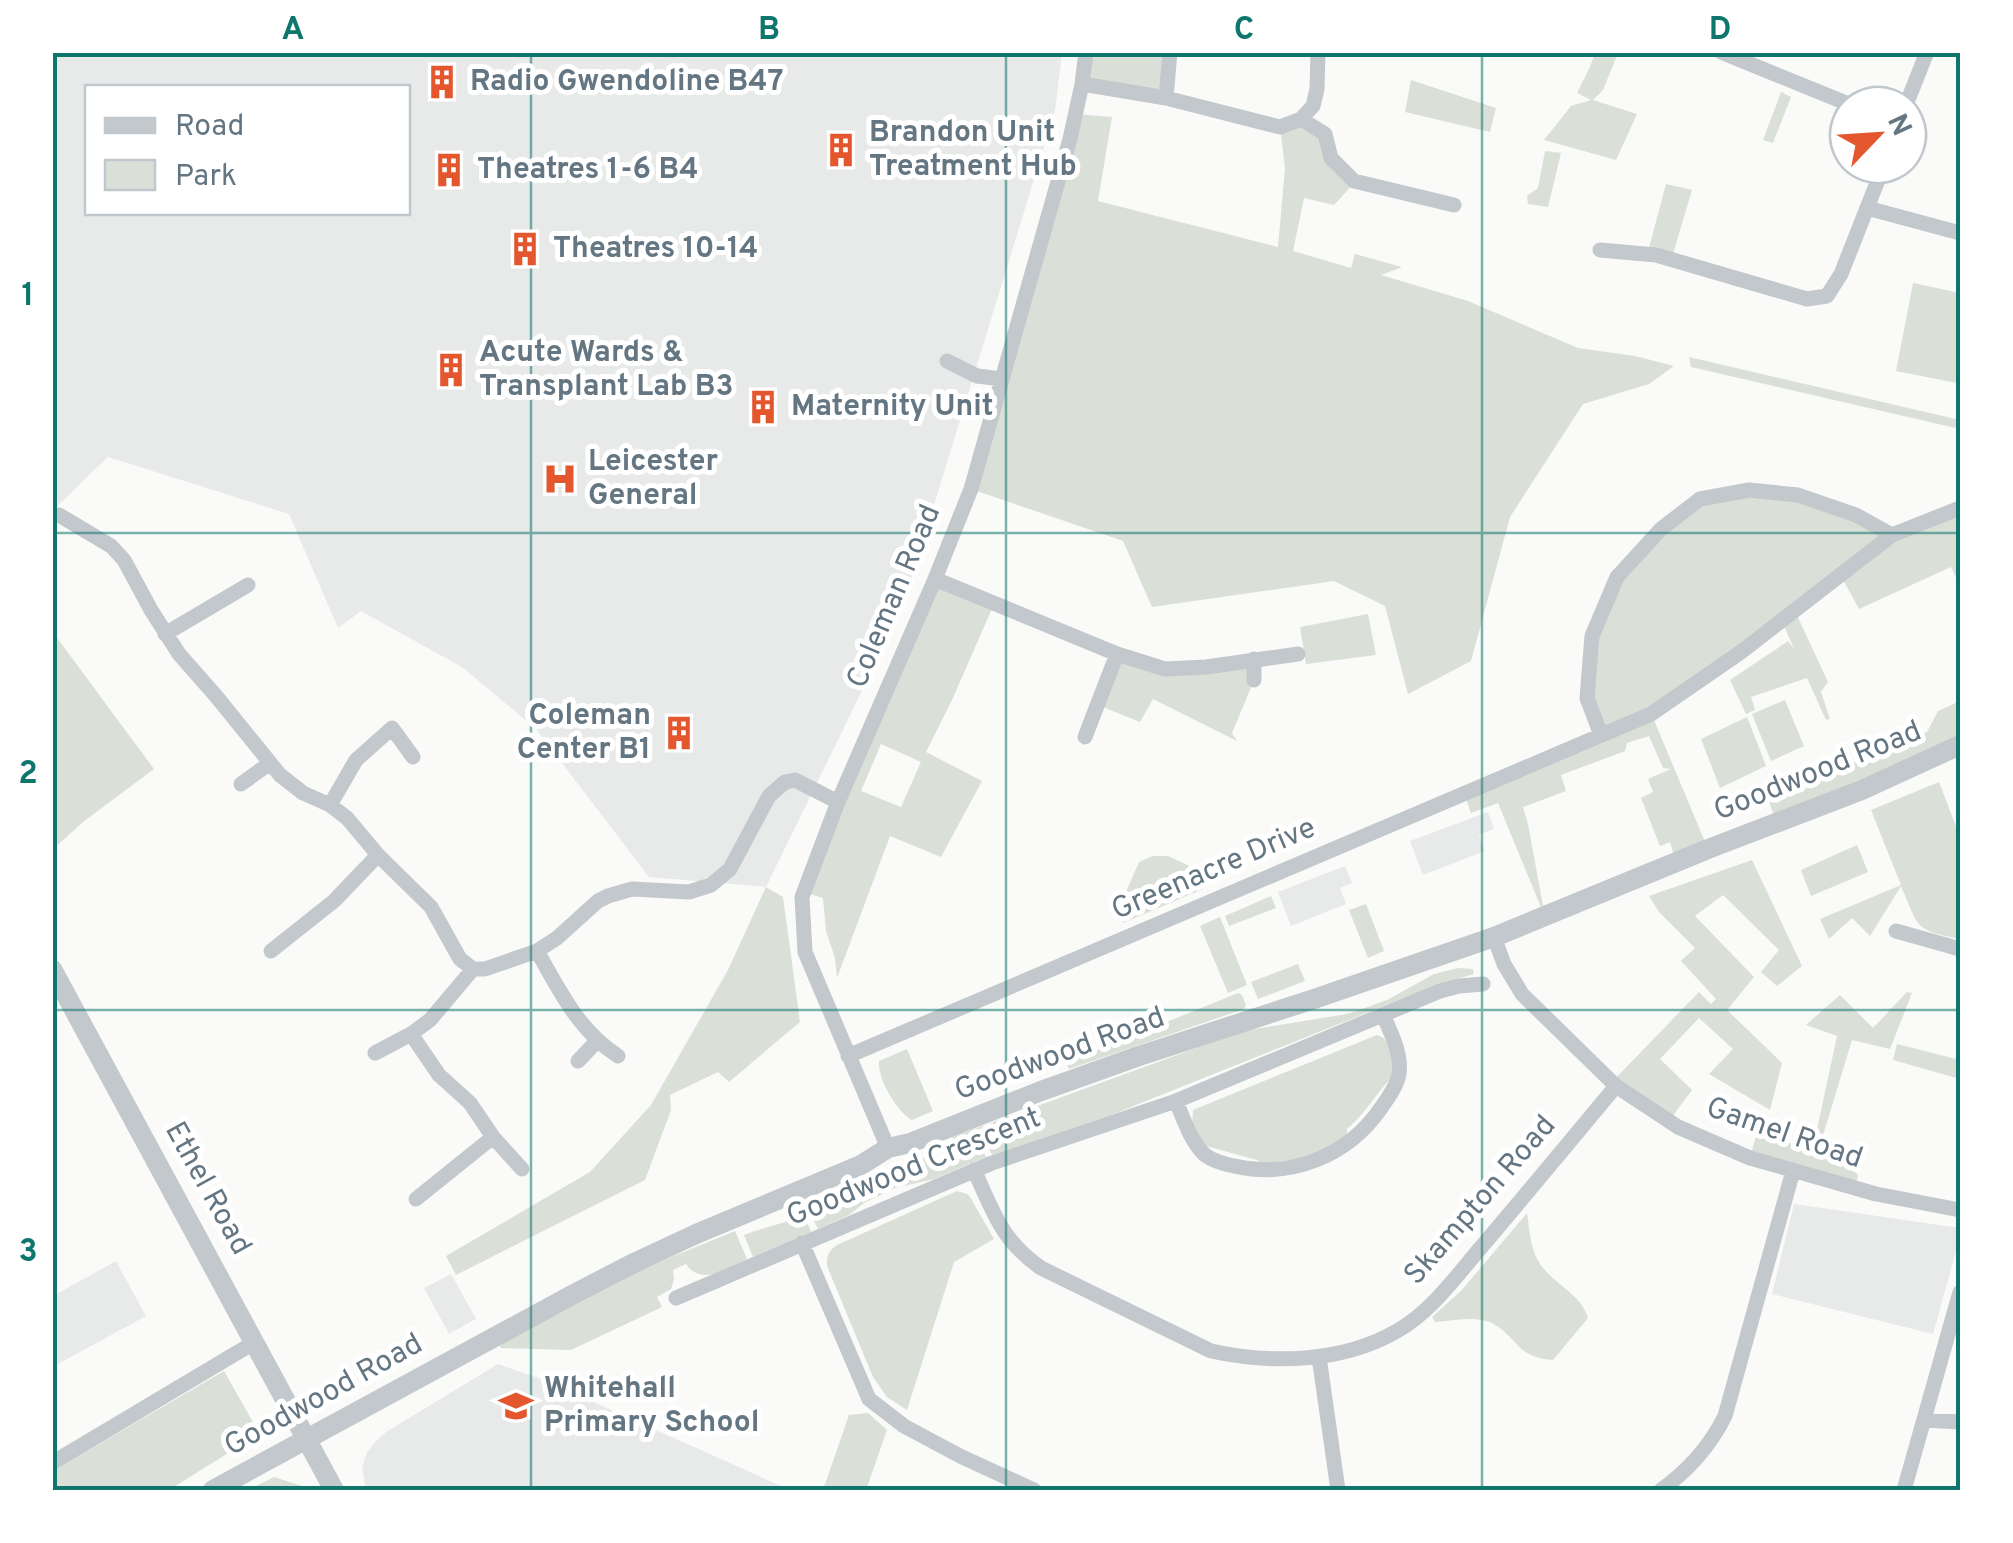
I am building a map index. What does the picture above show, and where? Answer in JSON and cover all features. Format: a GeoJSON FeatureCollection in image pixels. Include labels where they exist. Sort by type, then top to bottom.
{"type":"FeatureCollection","features":[{"type":"Feature","properties":{"kind":"street","name":"Coleman Road"},"geometry":{"type":"LineString","coordinates":[[888,1148],[805,952],[802,898],[838,802],[971,490],[1070,139],[1086,52]]}},
{"type":"Feature","properties":{"kind":"street"},"geometry":{"type":"LineString","coordinates":[[1166,98],[1170,52]]}},
{"type":"Feature","properties":{"kind":"street"},"geometry":{"type":"LineString","coordinates":[[1082,84],[1166,98],[1280,127],[1301,119],[1313,106],[1318,52]]}},
{"type":"Feature","properties":{"kind":"street"},"geometry":{"type":"LineString","coordinates":[[1721,52],[1828,96]]}},
{"type":"Feature","properties":{"kind":"street"},"geometry":{"type":"LineString","coordinates":[[1914,85],[1928,52]]}},
{"type":"Feature","properties":{"kind":"street"},"geometry":{"type":"LineString","coordinates":[[1301,119],[1325,134],[1331,158],[1354,181],[1447,209]]}},
{"type":"Feature","properties":{"kind":"street"},"geometry":{"type":"LineString","coordinates":[[1600,250],[1656,255],[1808,299],[1819,298],[1827,296],[1841,274],[1876,185]]}},
{"type":"Feature","properties":{"kind":"street"},"geometry":{"type":"LineString","coordinates":[[1866,208],[1960,233]]}},
{"type":"Feature","properties":{"kind":"street"},"geometry":{"type":"LineString","coordinates":[[947,361],[976,376],[1002,379]]}},
{"type":"Feature","properties":{"kind":"street"},"geometry":{"type":"LineString","coordinates":[[1600,735],[1587,698],[1592,636],[1617,578],[1661,529],[1700,499],[1750,490],[1798,495],[1856,515],[1892,535]]}},
{"type":"Feature","properties":{"kind":"street","name":"Greenacre Drive"},"geometry":{"type":"LineString","coordinates":[[848,1056],[1651,714],[1733,658],[1892,535],[1960,508]]}},
{"type":"Feature","properties":{"kind":"street"},"geometry":{"type":"LineString","coordinates":[[59,515],[112,546],[179,654],[270,764],[303,793],[347,818],[431,906],[460,959],[473,969],[485,969],[538,951],[608,896],[632,889],[689,892],[711,885],[730,869],[769,796],[785,782],[806,784],[838,802]]}},
{"type":"Feature","properties":{"kind":"street"},"geometry":{"type":"LineString","coordinates":[[935,579],[1165,670],[1298,654]]}},
{"type":"Feature","properties":{"kind":"street"},"geometry":{"type":"LineString","coordinates":[[165,634],[248,584]]}},
{"type":"Feature","properties":{"kind":"street"},"geometry":{"type":"LineString","coordinates":[[1084,737],[1117,654]]}},
{"type":"Feature","properties":{"kind":"street"},"geometry":{"type":"LineString","coordinates":[[1254,659],[1254,680]]}},
{"type":"Feature","properties":{"kind":"street"},"geometry":{"type":"LineString","coordinates":[[330,805],[356,760],[392,728],[413,757]]}},
{"type":"Feature","properties":{"kind":"street","name":"Goodwood Road"},"geometry":{"type":"LineString","coordinates":[[213,1490],[603,1279],[696,1234],[861,1165],[888,1148],[1139,1056],[1494,937],[1862,790],[1960,745]]}},
{"type":"Feature","properties":{"kind":"street"},"geometry":{"type":"LineString","coordinates":[[241,784],[270,764]]}},
{"type":"Feature","properties":{"kind":"street"},"geometry":{"type":"LineString","coordinates":[[271,951],[334,901],[378,854]]}},
{"type":"Feature","properties":{"kind":"street"},"geometry":{"type":"LineString","coordinates":[[1896,931],[1960,948]]}},
{"type":"Feature","properties":{"kind":"street","name":"Gamel Road"},"geometry":{"type":"LineString","coordinates":[[1494,937],[1522,994],[1614,1084],[1678,1126],[1750,1158],[1793,1171],[1876,1194],[1960,1210]]}},
{"type":"Feature","properties":{"kind":"street"},"geometry":{"type":"LineString","coordinates":[[538,951],[586,1031],[618,1056]]}},
{"type":"Feature","properties":{"kind":"street","name":"Ethel Road"},"geometry":{"type":"LineString","coordinates":[[52,969],[334,1490]]}},
{"type":"Feature","properties":{"kind":"street"},"geometry":{"type":"LineString","coordinates":[[376,1053],[430,1020],[473,969]]}},
{"type":"Feature","properties":{"kind":"street","name":"Goodwood Crescent"},"geometry":{"type":"LineString","coordinates":[[676,1298],[974,1170],[1176,1101],[1440,991],[1483,984]]}},
{"type":"Feature","properties":{"kind":"street"},"geometry":{"type":"LineString","coordinates":[[1176,1101],[1194,1139],[1205,1154],[1222,1164],[1270,1170],[1314,1162],[1353,1139],[1372,1120],[1398,1078],[1397,1052],[1383,1016]]}},
{"type":"Feature","properties":{"kind":"street"},"geometry":{"type":"LineString","coordinates":[[411,1034],[439,1074],[470,1104],[522,1170]]}},
{"type":"Feature","properties":{"kind":"street"},"geometry":{"type":"LineString","coordinates":[[578,1061],[597,1041]]}},
{"type":"Feature","properties":{"kind":"street","name":"Skampton Road"},"geometry":{"type":"LineString","coordinates":[[974,1170],[1006,1237],[1040,1268],[1211,1350],[1274,1360],[1319,1357],[1368,1344],[1398,1330],[1438,1298],[1614,1084]]}},
{"type":"Feature","properties":{"kind":"street"},"geometry":{"type":"LineString","coordinates":[[416,1199],[493,1137]]}},
{"type":"Feature","properties":{"kind":"street"},"geometry":{"type":"LineString","coordinates":[[1662,1490],[1690,1466],[1725,1416],[1793,1171]]}},
{"type":"Feature","properties":{"kind":"street"},"geometry":{"type":"LineString","coordinates":[[802,1242],[869,1399],[904,1426],[1034,1490]]}},
{"type":"Feature","properties":{"kind":"street"},"geometry":{"type":"LineString","coordinates":[[1904,1490],[1960,1292]]}},
{"type":"Feature","properties":{"kind":"street"},"geometry":{"type":"LineString","coordinates":[[52,1463],[256,1342]]}},
{"type":"Feature","properties":{"kind":"street"},"geometry":{"type":"LineString","coordinates":[[1319,1357],[1338,1490]]}},
{"type":"Feature","properties":{"kind":"street"},"geometry":{"type":"LineString","coordinates":[[1924,1420],[1960,1422]]}},
{"type":"Feature","properties":{"kind":"shaded area","name":"Leicester General"},"geometry":{"type":"Polygon","coordinates":[[[53,53],[1062,53],[1055,111],[902,609],[766,887],[649,877],[536,729],[462,667],[361,611],[338,628],[289,514],[108,457],[53,510],[53,53]]]}},
{"type":"Feature","properties":{"kind":"shaded area"},"geometry":{"type":"Polygon","coordinates":[[[1488,812],[1494,829],[1479,835],[1485,851],[1423,875],[1410,841],[1488,812]]]}},
{"type":"Feature","properties":{"kind":"shaded area"},"geometry":{"type":"Polygon","coordinates":[[[1345,866],[1352,883],[1340,888],[1346,904],[1291,926],[1278,892],[1345,866]]]}},
{"type":"Feature","properties":{"kind":"shaded area"},"geometry":{"type":"Polygon","coordinates":[[[1794,1204],[1960,1228],[1933,1334],[1772,1294],[1794,1204]]]}},
{"type":"Feature","properties":{"kind":"shaded area"},"geometry":{"type":"Polygon","coordinates":[[[116,1261],[146,1316],[56,1365],[52,1359],[53,1296],[116,1261]]]}},
{"type":"Feature","properties":{"kind":"shaded area"},"geometry":{"type":"Polygon","coordinates":[[[451,1274],[476,1319],[449,1334],[424,1288],[451,1274]]]}},
{"type":"Feature","properties":{"kind":"shaded area","name":"Whitehall Primary School"},"geometry":{"type":"Polygon","coordinates":[[[498,1364],[544,1380],[790,1490],[366,1490],[362,1467],[375,1442],[498,1364]]]}},
{"type":"Feature","properties":{"kind":"green space"},"geometry":{"type":"Polygon","coordinates":[[[1086,53],[1176,53],[1166,98],[1082,84],[1086,53]]]}},
{"type":"Feature","properties":{"kind":"green space"},"geometry":{"type":"Polygon","coordinates":[[[1595,53],[1618,53],[1603,90],[1593,100],[1637,114],[1616,160],[1544,140],[1571,106],[1591,100],[1577,93],[1595,53]]]}},
{"type":"Feature","properties":{"kind":"green space"},"geometry":{"type":"Polygon","coordinates":[[[1411,80],[1496,108],[1490,132],[1405,112],[1411,80]]]}},
{"type":"Feature","properties":{"kind":"green space"},"geometry":{"type":"Polygon","coordinates":[[[1781,92],[1791,97],[1773,143],[1763,140],[1781,92]]]}},
{"type":"Feature","properties":{"kind":"green space"},"geometry":{"type":"Polygon","coordinates":[[[1076,114],[1112,117],[1098,201],[1278,247],[1285,168],[1280,127],[1301,119],[1325,134],[1330,156],[1356,181],[1334,205],[1304,198],[1293,251],[1351,268],[1355,254],[1402,267],[1381,275],[1468,301],[1578,348],[1674,366],[1649,384],[1583,404],[1510,517],[1471,661],[1408,694],[1385,606],[1334,581],[1152,607],[1123,541],[971,489],[1076,114]]]}},
{"type":"Feature","properties":{"kind":"green space"},"geometry":{"type":"Polygon","coordinates":[[[1545,151],[1561,153],[1548,207],[1528,204],[1527,196],[1538,188],[1545,151]]]}},
{"type":"Feature","properties":{"kind":"green space"},"geometry":{"type":"Polygon","coordinates":[[[1666,184],[1692,190],[1673,254],[1649,248],[1666,184]]]}},
{"type":"Feature","properties":{"kind":"green space"},"geometry":{"type":"Polygon","coordinates":[[[1913,283],[1960,293],[1957,383],[1896,371],[1913,283]]]}},
{"type":"Feature","properties":{"kind":"green space"},"geometry":{"type":"Polygon","coordinates":[[[1689,357],[1960,420],[1960,429],[1691,367],[1689,357]]]}},
{"type":"Feature","properties":{"kind":"green space"},"geometry":{"type":"Polygon","coordinates":[[[1798,495],[1892,535],[1960,508],[1960,586],[1951,567],[1859,609],[1841,576],[1795,611],[1828,682],[1821,692],[1830,719],[1826,720],[1807,678],[1751,697],[1755,710],[1746,714],[1730,680],[1788,641],[1794,649],[1782,621],[1651,713],[1708,849],[1676,862],[1670,842],[1660,846],[1641,798],[1653,792],[1648,779],[1671,769],[1663,768],[1649,736],[1627,743],[1625,751],[1561,775],[1566,791],[1523,807],[1545,917],[1498,803],[1471,813],[1464,794],[1600,735],[1587,698],[1592,636],[1617,578],[1661,529],[1709,497],[1798,495]]]}},
{"type":"Feature","properties":{"kind":"green space"},"geometry":{"type":"Polygon","coordinates":[[[935,579],[994,604],[926,752],[982,781],[941,857],[890,836],[837,978],[823,898],[807,893],[935,579]],[[881,744],[861,791],[901,807],[921,762],[881,744]]]}},
{"type":"Feature","properties":{"kind":"green space"},"geometry":{"type":"Polygon","coordinates":[[[1368,614],[1376,655],[1306,664],[1300,627],[1368,614]]]}},
{"type":"Feature","properties":{"kind":"green space"},"geometry":{"type":"Polygon","coordinates":[[[52,631],[154,769],[53,849],[52,631]]]}},
{"type":"Feature","properties":{"kind":"green space"},"geometry":{"type":"Polygon","coordinates":[[[1117,654],[1165,669],[1254,659],[1254,680],[1232,733],[1237,741],[1153,699],[1140,722],[1098,705],[1117,654]]]}},
{"type":"Feature","properties":{"kind":"green space"},"geometry":{"type":"Polygon","coordinates":[[[1785,700],[1804,746],[1771,761],[1752,714],[1785,700]]]}},
{"type":"Feature","properties":{"kind":"green space"},"geometry":{"type":"Polygon","coordinates":[[[1960,701],[1960,745],[1776,823],[1766,791],[1844,760],[1857,763],[1927,732],[1938,711],[1960,701]]]}},
{"type":"Feature","properties":{"kind":"green space"},"geometry":{"type":"Polygon","coordinates":[[[1747,717],[1766,766],[1720,788],[1701,739],[1747,717]]]}},
{"type":"Feature","properties":{"kind":"green space"},"geometry":{"type":"Polygon","coordinates":[[[1939,782],[1960,837],[1960,939],[1925,929],[1901,886],[1870,936],[1852,918],[1829,939],[1820,919],[1901,885],[1871,810],[1939,782]]]}},
{"type":"Feature","properties":{"kind":"green space"},"geometry":{"type":"Polygon","coordinates":[[[1857,845],[1868,872],[1811,896],[1801,870],[1857,845]]]}},
{"type":"Feature","properties":{"kind":"green space"},"geometry":{"type":"Polygon","coordinates":[[[1153,856],[1168,856],[1202,872],[1203,889],[1123,923],[1118,910],[1139,862],[1153,856]]]}},
{"type":"Feature","properties":{"kind":"green space"},"geometry":{"type":"Polygon","coordinates":[[[1752,860],[1802,966],[1777,986],[1761,972],[1779,950],[1723,895],[1695,916],[1754,977],[1727,1010],[1782,1063],[1770,1110],[1709,1074],[1733,1049],[1699,1018],[1660,1059],[1692,1090],[1669,1121],[1612,1082],[1699,992],[1711,1004],[1716,999],[1681,961],[1695,948],[1659,912],[1649,896],[1752,860]]]}},
{"type":"Feature","properties":{"kind":"green space"},"geometry":{"type":"Polygon","coordinates":[[[766,887],[783,897],[800,1022],[729,1082],[718,1072],[670,1095],[671,1110],[645,1180],[456,1275],[446,1256],[590,1172],[651,1105],[728,970],[766,887]]]}},
{"type":"Feature","properties":{"kind":"green space"},"geometry":{"type":"Polygon","coordinates":[[[1271,896],[1276,908],[1229,926],[1225,916],[1271,896]]]}},
{"type":"Feature","properties":{"kind":"green space"},"geometry":{"type":"Polygon","coordinates":[[[1366,904],[1384,951],[1368,958],[1349,910],[1366,904]]]}},
{"type":"Feature","properties":{"kind":"green space"},"geometry":{"type":"Polygon","coordinates":[[[1220,917],[1247,985],[1228,993],[1200,926],[1220,917]]]}},
{"type":"Feature","properties":{"kind":"green space"},"geometry":{"type":"Polygon","coordinates":[[[1298,964],[1305,981],[1258,999],[1251,982],[1298,964]]]}},
{"type":"Feature","properties":{"kind":"green space"},"geometry":{"type":"Polygon","coordinates":[[[1473,969],[1474,974],[1439,984],[1111,1115],[992,1155],[986,1142],[957,1149],[952,1137],[1243,1031],[1365,1008],[1434,974],[1473,969]]]}},
{"type":"Feature","properties":{"kind":"green space"},"geometry":{"type":"Polygon","coordinates":[[[1907,992],[1912,993],[1890,1049],[1852,1040],[1821,1142],[1858,1175],[1856,1188],[1750,1158],[1756,1136],[1813,1148],[1837,1036],[1806,1025],[1840,995],[1873,1028],[1907,992]]]}},
{"type":"Feature","properties":{"kind":"green space"},"geometry":{"type":"Polygon","coordinates":[[[1238,993],[1246,1005],[1244,1009],[1069,1069],[1066,1063],[1238,993]]]}},
{"type":"Feature","properties":{"kind":"green space"},"geometry":{"type":"Polygon","coordinates":[[[1377,1035],[1384,1038],[1393,1053],[1393,1076],[1347,1129],[1347,1136],[1313,1157],[1263,1164],[1206,1146],[1192,1125],[1193,1110],[1377,1035]]]}},
{"type":"Feature","properties":{"kind":"green space"},"geometry":{"type":"Polygon","coordinates":[[[1897,1044],[1960,1060],[1960,1079],[1893,1060],[1897,1044]]]}},
{"type":"Feature","properties":{"kind":"green space"},"geometry":{"type":"Polygon","coordinates":[[[907,1049],[933,1111],[912,1120],[894,1102],[879,1068],[879,1061],[907,1049]]]}},
{"type":"Feature","properties":{"kind":"green space"},"geometry":{"type":"Polygon","coordinates":[[[982,1148],[986,1157],[934,1179],[895,1188],[818,1229],[810,1213],[853,1188],[930,1155],[934,1160],[982,1148]]]}},
{"type":"Feature","properties":{"kind":"green space"},"geometry":{"type":"Polygon","coordinates":[[[957,1191],[970,1197],[994,1239],[954,1262],[907,1410],[887,1397],[873,1377],[827,1266],[828,1256],[837,1245],[957,1191]]]}},
{"type":"Feature","properties":{"kind":"green space"},"geometry":{"type":"Polygon","coordinates":[[[1527,1213],[1539,1263],[1580,1303],[1588,1318],[1553,1360],[1524,1351],[1492,1323],[1471,1319],[1435,1322],[1432,1317],[1461,1291],[1527,1213]]]}},
{"type":"Feature","properties":{"kind":"green space"},"geometry":{"type":"Polygon","coordinates":[[[804,1215],[811,1232],[753,1257],[744,1235],[804,1215]]]}},
{"type":"Feature","properties":{"kind":"green space"},"geometry":{"type":"Polygon","coordinates":[[[735,1231],[747,1259],[707,1275],[692,1271],[686,1264],[673,1270],[671,1289],[657,1297],[662,1307],[571,1350],[501,1348],[499,1344],[647,1267],[735,1231]]]}},
{"type":"Feature","properties":{"kind":"green space"},"geometry":{"type":"Polygon","coordinates":[[[224,1371],[254,1424],[254,1437],[169,1490],[53,1490],[53,1471],[224,1371]]]}},
{"type":"Feature","properties":{"kind":"green space"},"geometry":{"type":"Polygon","coordinates":[[[868,1413],[887,1430],[866,1490],[823,1490],[849,1415],[868,1413]]]}},
{"type":"Feature","properties":{"kind":"green space"},"geometry":{"type":"Polygon","coordinates":[[[274,1477],[302,1486],[307,1490],[248,1490],[274,1477]]]}},
{"type":"Feature","properties":{"kind":"place","name":"Radio Gwendoline B47"},"geometry":{"type":"Point","coordinates":[442,82]}},
{"type":"Feature","properties":{"kind":"place","name":"Brandon Unit Treatment Hub"},"geometry":{"type":"Point","coordinates":[841,150]}},
{"type":"Feature","properties":{"kind":"place","name":"Theatres 1-6 B4"},"geometry":{"type":"Point","coordinates":[449,170]}},
{"type":"Feature","properties":{"kind":"place","name":"Theatres 10-14"},"geometry":{"type":"Point","coordinates":[525,249]}},
{"type":"Feature","properties":{"kind":"place","name":"Acute Wards & Transplant Lab B3"},"geometry":{"type":"Point","coordinates":[451,370]}},
{"type":"Feature","properties":{"kind":"place","name":"Maternity Unit"},"geometry":{"type":"Point","coordinates":[763,407]}},
{"type":"Feature","properties":{"kind":"place","name":"Leicester General"},"geometry":{"type":"Point","coordinates":[560,479]}},
{"type":"Feature","properties":{"kind":"place","name":"Coleman Center B1"},"geometry":{"type":"Point","coordinates":[679,733]}},
{"type":"Feature","properties":{"kind":"place","name":"Whitehall Primary School"},"geometry":{"type":"Point","coordinates":[516,1406]}}]}
